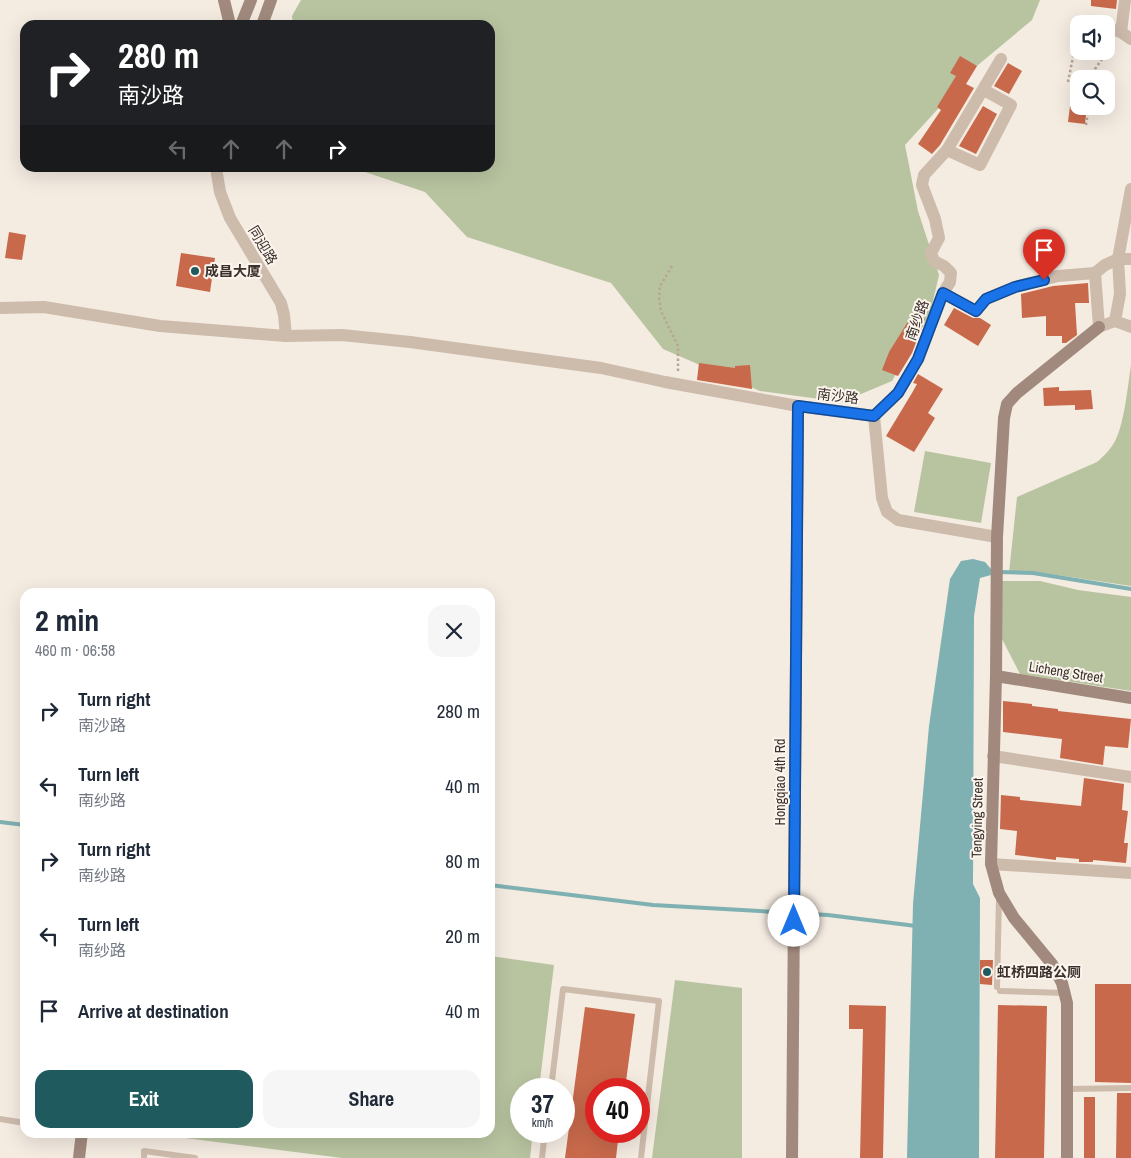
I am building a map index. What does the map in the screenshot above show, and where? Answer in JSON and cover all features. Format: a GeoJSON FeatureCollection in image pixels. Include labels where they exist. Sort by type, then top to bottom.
{"type":"FeatureCollection","features":[{"type":"Feature","properties":{"kind":"street"},"geometry":{"type":"LineString","coordinates":[[224,0],[229,20]]}},
{"type":"Feature","properties":{"kind":"street"},"geometry":{"type":"LineString","coordinates":[[243,20],[251,0]]}},
{"type":"Feature","properties":{"kind":"street"},"geometry":{"type":"LineString","coordinates":[[264,20],[271,0]]}},
{"type":"Feature","properties":{"kind":"street"},"geometry":{"type":"LineString","coordinates":[[1125,0],[1126,36]]}},
{"type":"Feature","properties":{"kind":"street"},"geometry":{"type":"LineString","coordinates":[[943,293],[950,282],[951,273],[944,266],[934,261],[931,253],[938,238],[935,219],[922,185],[924,175],[947,150],[1001,59]]}},
{"type":"Feature","properties":{"kind":"street"},"geometry":{"type":"LineString","coordinates":[[947,150],[980,165],[1012,105],[984,90]]}},
{"type":"Feature","properties":{"kind":"street","name":"同迎路"},"geometry":{"type":"LineString","coordinates":[[217,172],[220,192],[230,218],[281,303],[286,336]]}},
{"type":"Feature","properties":{"kind":"street"},"geometry":{"type":"LineString","coordinates":[[1115,321],[1120,294],[1118,260],[1131,189]]}},
{"type":"Feature","properties":{"kind":"street"},"geometry":{"type":"LineString","coordinates":[[1118,260],[1131,259]]}},
{"type":"Feature","properties":{"kind":"street","name":"南纱路"},"geometry":{"type":"LineString","coordinates":[[874,416],[898,393],[918,359],[943,293],[976,311],[986,299],[1015,287],[1058,276],[1095,273],[1105,265],[1118,260]]}},
{"type":"Feature","properties":{"kind":"street"},"geometry":{"type":"LineString","coordinates":[[1095,273],[1099,327],[1115,321],[1131,327]]}},
{"type":"Feature","properties":{"kind":"street","name":"南沙路"},"geometry":{"type":"LineString","coordinates":[[0,308],[44,308],[160,326],[286,336],[342,335],[410,342],[601,368],[798,406],[874,416]]}},
{"type":"Feature","properties":{"kind":"street","name":"Tengying Street"},"geometry":{"type":"LineString","coordinates":[[1067,1158],[1068,1003],[1062,983],[1052,964],[1014,918],[999,893],[991,864],[996,676],[997,537],[1004,418],[1007,404],[1017,393],[1099,327]]}},
{"type":"Feature","properties":{"kind":"street","name":"Hongqiao 4th Rd"},"geometry":{"type":"LineString","coordinates":[[792,1158],[798,406]]}},
{"type":"Feature","properties":{"kind":"street"},"geometry":{"type":"LineString","coordinates":[[874,416],[882,498],[887,512],[898,520],[997,537]]}},
{"type":"Feature","properties":{"kind":"street","name":"Licheng Street"},"geometry":{"type":"LineString","coordinates":[[996,676],[1131,698]]}},
{"type":"Feature","properties":{"kind":"street"},"geometry":{"type":"LineString","coordinates":[[993,756],[1131,777]]}},
{"type":"Feature","properties":{"kind":"street"},"geometry":{"type":"LineString","coordinates":[[991,864],[1131,873]]}},
{"type":"Feature","properties":{"kind":"street"},"geometry":{"type":"LineString","coordinates":[[79,1158],[81,1138]]}},
{"type":"Feature","properties":{"kind":"lane"},"geometry":{"type":"LineString","coordinates":[[999,893],[998,989],[1065,993]]}},
{"type":"Feature","properties":{"kind":"lane"},"geometry":{"type":"LineString","coordinates":[[552,1078],[564,989],[659,1001],[642,1158]]}},
{"type":"Feature","properties":{"kind":"lane"},"geometry":{"type":"LineString","coordinates":[[1067,1089],[1131,1088]]}},
{"type":"Feature","properties":{"kind":"lane"},"geometry":{"type":"LineString","coordinates":[[0,1119],[20,1122]]}},
{"type":"Feature","properties":{"kind":"lane"},"geometry":{"type":"LineString","coordinates":[[542,1158],[544,1143]]}},
{"type":"Feature","properties":{"kind":"lane"},"geometry":{"type":"LineString","coordinates":[[144,1158],[144,1151],[196,1158]]}},
{"type":"Feature","properties":{"kind":"path"},"geometry":{"type":"LineString","coordinates":[[1095,70],[1126,36]]}},
{"type":"Feature","properties":{"kind":"path"},"geometry":{"type":"LineString","coordinates":[[1068,82],[1074,60]]}},
{"type":"Feature","properties":{"kind":"path"},"geometry":{"type":"LineString","coordinates":[[1086,125],[1088,115]]}},
{"type":"Feature","properties":{"kind":"path"},"geometry":{"type":"LineString","coordinates":[[672,266],[660,286],[659,298],[661,311],[678,346],[677,384]]}},
{"type":"Feature","properties":{"kind":"green space"},"geometry":{"type":"Polygon","coordinates":[[[301,0],[1040,0],[1032,20],[978,65],[905,145],[918,211],[939,275],[930,314],[892,381],[842,402],[760,391],[663,349],[611,283],[467,237],[425,192],[365,172],[495,172],[495,20],[292,20],[292,16],[301,0]]]}},
{"type":"Feature","properties":{"kind":"green space"},"geometry":{"type":"Polygon","coordinates":[[[1131,365],[1131,586],[1030,571],[1009,573],[1017,497],[1097,462],[1107,452],[1115,441],[1121,425],[1131,365]]]}},
{"type":"Feature","properties":{"kind":"green space"},"geometry":{"type":"Polygon","coordinates":[[[925,451],[991,463],[981,523],[914,512],[925,451]]]}},
{"type":"Feature","properties":{"kind":"green space"},"geometry":{"type":"Polygon","coordinates":[[[1002,581],[1040,581],[1078,590],[1131,597],[1131,691],[1020,674],[1001,637],[1002,581]]]}},
{"type":"Feature","properties":{"kind":"green space"},"geometry":{"type":"Polygon","coordinates":[[[495,957],[554,965],[540,1078],[510,1078],[510,1143],[532,1143],[530,1158],[342,1158],[184,1138],[495,1138],[495,957]]]}},
{"type":"Feature","properties":{"kind":"green space"},"geometry":{"type":"Polygon","coordinates":[[[675,980],[742,988],[742,1158],[652,1158],[675,980]]]}},
{"type":"Feature","properties":{"kind":"water"},"geometry":{"type":"Polygon","coordinates":[[[973,559],[985,562],[991,569],[991,575],[980,578],[974,616],[973,884],[980,898],[979,1158],[907,1158],[913,904],[929,726],[950,579],[961,561],[973,559]]]}},
{"type":"Feature","properties":{"kind":"building"},"geometry":{"type":"Polygon","coordinates":[[[1091,0],[1117,0],[1116,9],[1091,6],[1091,0]]]}},
{"type":"Feature","properties":{"kind":"building"},"geometry":{"type":"Polygon","coordinates":[[[960,56],[977,66],[966,84],[974,88],[940,145],[932,154],[918,144],[941,110],[937,107],[956,76],[950,73],[960,56]]]}},
{"type":"Feature","properties":{"kind":"building"},"geometry":{"type":"Polygon","coordinates":[[[1008,63],[1022,71],[1009,94],[994,86],[1008,63]]]}},
{"type":"Feature","properties":{"kind":"building"},"geometry":{"type":"Polygon","coordinates":[[[983,106],[997,114],[976,154],[959,146],[983,106]]]}},
{"type":"Feature","properties":{"kind":"building"},"geometry":{"type":"Polygon","coordinates":[[[1070,106],[1070,115],[1086,115],[1085,124],[1068,122],[1070,106]]]}},
{"type":"Feature","properties":{"kind":"building"},"geometry":{"type":"Polygon","coordinates":[[[9,232],[26,235],[22,260],[5,258],[9,232]]]}},
{"type":"Feature","properties":{"kind":"building"},"geometry":{"type":"Polygon","coordinates":[[[181,253],[215,258],[210,292],[176,286],[181,253]]]}},
{"type":"Feature","properties":{"kind":"building"},"geometry":{"type":"Polygon","coordinates":[[[1088,283],[1089,303],[1075,303],[1077,335],[1066,343],[1062,343],[1062,336],[1046,336],[1046,316],[1022,318],[1021,294],[1053,286],[1088,283]]]}},
{"type":"Feature","properties":{"kind":"building"},"geometry":{"type":"Polygon","coordinates":[[[954,308],[973,318],[980,318],[991,325],[978,346],[944,325],[954,308]]]}},
{"type":"Feature","properties":{"kind":"building"},"geometry":{"type":"Polygon","coordinates":[[[914,312],[925,319],[912,353],[898,376],[882,370],[889,352],[914,312]]]}},
{"type":"Feature","properties":{"kind":"building"},"geometry":{"type":"Polygon","coordinates":[[[699,363],[735,368],[735,366],[750,365],[752,389],[697,380],[699,363]]]}},
{"type":"Feature","properties":{"kind":"building"},"geometry":{"type":"Polygon","coordinates":[[[918,374],[943,389],[928,413],[935,418],[914,452],[886,436],[917,384],[913,383],[918,374]]]}},
{"type":"Feature","properties":{"kind":"building"},"geometry":{"type":"Polygon","coordinates":[[[1059,387],[1059,391],[1091,390],[1093,409],[1075,410],[1075,405],[1044,406],[1043,388],[1059,387]]]}},
{"type":"Feature","properties":{"kind":"building"},"geometry":{"type":"Polygon","coordinates":[[[1003,701],[1032,704],[1032,706],[1058,709],[1058,711],[1131,719],[1128,748],[1105,746],[1103,765],[1060,758],[1062,739],[1003,732],[1003,701]]]}},
{"type":"Feature","properties":{"kind":"building"},"geometry":{"type":"Polygon","coordinates":[[[1084,778],[1124,784],[1122,810],[1128,811],[1124,843],[1128,843],[1126,863],[1093,860],[1093,862],[1079,862],[1079,859],[1056,857],[1056,860],[1015,855],[1017,831],[1000,829],[1001,795],[1020,797],[1020,800],[1081,806],[1084,778]]]}},
{"type":"Feature","properties":{"kind":"building","name":"虹桥四路公厕"},"geometry":{"type":"Polygon","coordinates":[[[980,960],[993,960],[992,985],[980,984],[980,960]]]}},
{"type":"Feature","properties":{"kind":"building"},"geometry":{"type":"Polygon","coordinates":[[[1095,984],[1131,984],[1131,1083],[1095,1082],[1095,984]]]}},
{"type":"Feature","properties":{"kind":"building"},"geometry":{"type":"Polygon","coordinates":[[[849,1005],[886,1006],[883,1158],[860,1158],[863,1029],[849,1029],[849,1005]]]}},
{"type":"Feature","properties":{"kind":"building"},"geometry":{"type":"Polygon","coordinates":[[[998,1005],[1047,1006],[1044,1158],[995,1158],[998,1005]]]}},
{"type":"Feature","properties":{"kind":"building"},"geometry":{"type":"Polygon","coordinates":[[[585,1007],[635,1014],[626,1078],[585,1078],[585,1143],[618,1143],[616,1158],[565,1158],[567,1143],[575,1143],[575,1082],[585,1007]]]}},
{"type":"Feature","properties":{"kind":"building"},"geometry":{"type":"Polygon","coordinates":[[[1117,1093],[1131,1093],[1131,1158],[1116,1158],[1117,1093]]]}},
{"type":"Feature","properties":{"kind":"building"},"geometry":{"type":"Polygon","coordinates":[[[1084,1097],[1095,1097],[1095,1158],[1084,1158],[1084,1097]]]}},
{"type":"Feature","properties":{"kind":"waterway"},"geometry":{"type":"LineString","coordinates":[[999,572],[1033,573],[1131,589]]}},
{"type":"Feature","properties":{"kind":"waterway"},"geometry":{"type":"LineString","coordinates":[[0,822],[20,824]]}},
{"type":"Feature","properties":{"kind":"waterway"},"geometry":{"type":"LineString","coordinates":[[495,886],[653,905],[828,915],[916,926]]}},
{"type":"Feature","properties":{"kind":"place","name":"成昌大厦"},"geometry":{"type":"Point","coordinates":[195,271]}},
{"type":"Feature","properties":{"kind":"place","name":"虹桥四路公厕"},"geometry":{"type":"Point","coordinates":[987,972]}},
{"type":"Feature","properties":{"kind":"route"},"geometry":{"type":"LineString","coordinates":[[794,921],[798,406],[874,416],[898,393],[918,359],[930,332],[943,293],[976,311],[986,299],[1015,287],[1044,280]]}}]}
